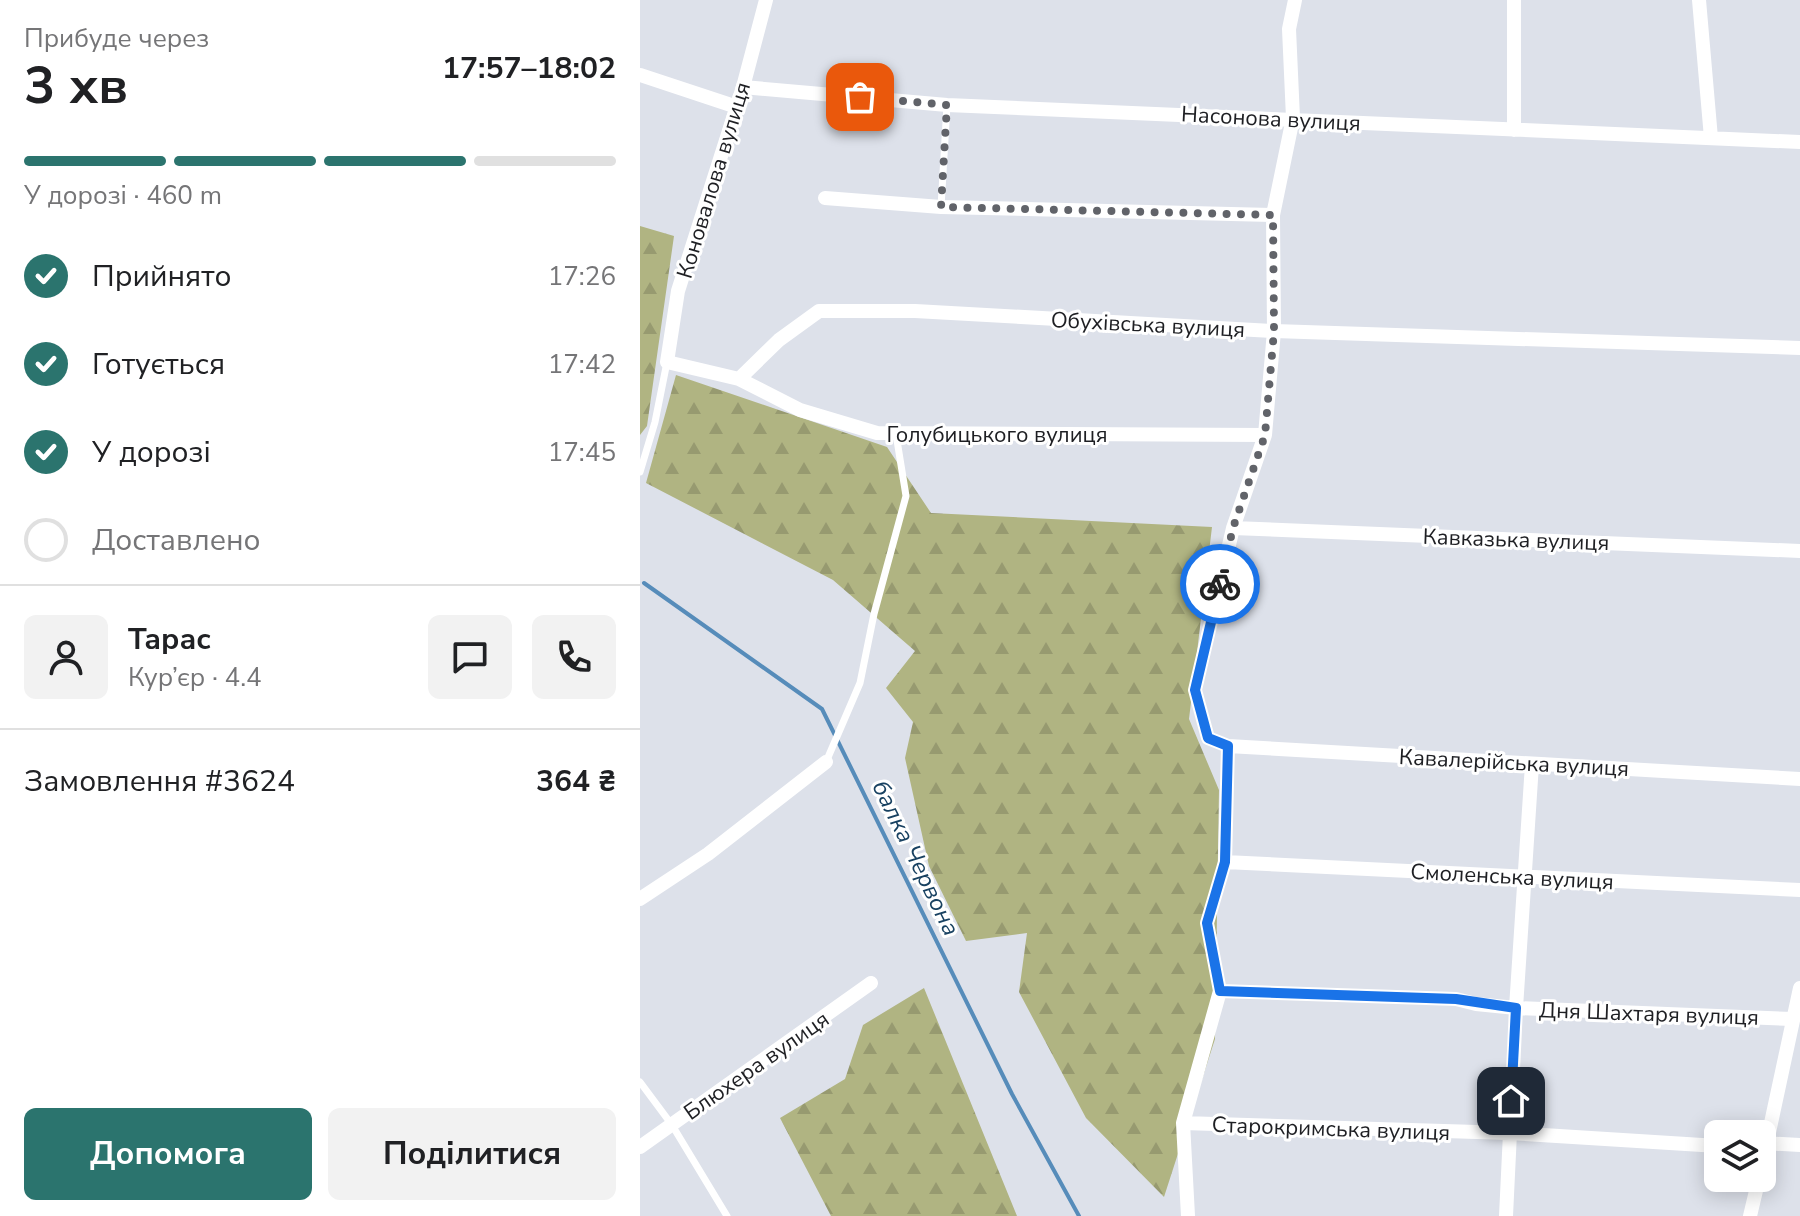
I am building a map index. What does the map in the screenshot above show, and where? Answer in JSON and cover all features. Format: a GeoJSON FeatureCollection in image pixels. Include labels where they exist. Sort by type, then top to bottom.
{"type":"FeatureCollection","features":[{"type":"Feature","properties":{"kind":"street","name":"Коновалова вулиця"},"geometry":{"type":"LineString","coordinates":[[667,362],[678,291],[737,107],[766,0]]}},
{"type":"Feature","properties":{"kind":"street"},"geometry":{"type":"LineString","coordinates":[[1188,1216],[1183,1123],[1220,991],[1207,923],[1225,862],[1228,746],[1208,738],[1195,690],[1233,528],[1265,435],[1274,331],[1273,215],[1293,118],[1289,29],[1295,0]]}},
{"type":"Feature","properties":{"kind":"street"},"geometry":{"type":"LineString","coordinates":[[1514,0],[1514,130]]}},
{"type":"Feature","properties":{"kind":"street"},"geometry":{"type":"LineString","coordinates":[[1699,0],[1711,138]]}},
{"type":"Feature","properties":{"kind":"street"},"geometry":{"type":"LineString","coordinates":[[640,75],[737,107]]}},
{"type":"Feature","properties":{"kind":"street","name":"Насонова вулиця"},"geometry":{"type":"LineString","coordinates":[[743,87],[947,105],[1800,142]]}},
{"type":"Feature","properties":{"kind":"street"},"geometry":{"type":"LineString","coordinates":[[825,198],[941,207],[1273,215]]}},
{"type":"Feature","properties":{"kind":"street","name":"Обухівська вулиця"},"geometry":{"type":"LineString","coordinates":[[739,379],[779,340],[819,311],[915,311],[1274,331],[1800,348]]}},
{"type":"Feature","properties":{"kind":"street"},"geometry":{"type":"LineString","coordinates":[[667,362],[739,379]]}},
{"type":"Feature","properties":{"kind":"street","name":"Голубицького вулиця"},"geometry":{"type":"LineString","coordinates":[[739,379],[800,410],[877,433],[1265,435]]}},
{"type":"Feature","properties":{"kind":"street","name":"Кавказька вулиця"},"geometry":{"type":"LineString","coordinates":[[1233,528],[1800,551]]}},
{"type":"Feature","properties":{"kind":"street","name":"Кавалерійська вулиця"},"geometry":{"type":"LineString","coordinates":[[1228,746],[1800,779]]}},
{"type":"Feature","properties":{"kind":"street"},"geometry":{"type":"LineString","coordinates":[[640,899],[708,854],[826,762]]}},
{"type":"Feature","properties":{"kind":"street"},"geometry":{"type":"LineString","coordinates":[[1506,1216],[1532,764]]}},
{"type":"Feature","properties":{"kind":"street","name":"Смоленська вулиця"},"geometry":{"type":"LineString","coordinates":[[1225,862],[1800,890]]}},
{"type":"Feature","properties":{"kind":"street","name":"Блюхера вулиця"},"geometry":{"type":"LineString","coordinates":[[640,1147],[871,983]]}},
{"type":"Feature","properties":{"kind":"street"},"geometry":{"type":"LineString","coordinates":[[1770,1120],[1800,988]]}},
{"type":"Feature","properties":{"kind":"street","name":"Дня Шахтаря вулиця"},"geometry":{"type":"LineString","coordinates":[[1220,991],[1456,999],[1516,1008],[1792,1019]]}},
{"type":"Feature","properties":{"kind":"street","name":"Старокримська вулиця"},"geometry":{"type":"LineString","coordinates":[[1183,1123],[1510,1133],[1704,1145]]}},
{"type":"Feature","properties":{"kind":"street"},"geometry":{"type":"LineString","coordinates":[[1776,1143],[1800,1145]]}},
{"type":"Feature","properties":{"kind":"street"},"geometry":{"type":"LineString","coordinates":[[1750,1216],[1756,1192]]}},
{"type":"Feature","properties":{"kind":"lane"},"geometry":{"type":"LineString","coordinates":[[941,207],[947,105]]}},
{"type":"Feature","properties":{"kind":"lane"},"geometry":{"type":"LineString","coordinates":[[640,472],[655,422],[667,362]]}},
{"type":"Feature","properties":{"kind":"lane"},"geometry":{"type":"LineString","coordinates":[[826,762],[860,683],[874,614],[906,496],[896,434]]}},
{"type":"Feature","properties":{"kind":"lane"},"geometry":{"type":"LineString","coordinates":[[640,1082],[672,1125],[727,1216]]}},
{"type":"Feature","properties":{"kind":"green space"},"geometry":{"type":"Polygon","coordinates":[[[640,226],[674,236],[647,426],[640,435],[640,226]]]}},
{"type":"Feature","properties":{"kind":"green space"},"geometry":{"type":"Polygon","coordinates":[[[676,375],[887,447],[931,513],[1212,527],[1189,719],[1219,790],[1215,1039],[1164,1197],[1086,1118],[1019,992],[1027,933],[966,941],[929,866],[905,758],[913,722],[886,688],[915,651],[833,580],[646,483],[676,375]]]}},
{"type":"Feature","properties":{"kind":"green space"},"geometry":{"type":"Polygon","coordinates":[[[924,988],[1017,1216],[831,1216],[780,1118],[845,1079],[863,1025],[924,988]]]}},
{"type":"Feature","properties":{"kind":"waterway","name":"балка Червона"},"geometry":{"type":"LineString","coordinates":[[644,583],[822,709],[1012,1094],[1079,1216]]}},
{"type":"Feature","properties":{"kind":"way so far"},"geometry":{"type":"LineString","coordinates":[[860,97],[947,105],[941,207],[1273,215],[1274,331],[1265,435],[1233,528],[1220,584]]}},
{"type":"Feature","properties":{"kind":"route"},"geometry":{"type":"LineString","coordinates":[[1220,584],[1195,690],[1208,738],[1228,746],[1225,862],[1207,923],[1220,991],[1456,999],[1516,1008],[1511,1101]]}}]}
